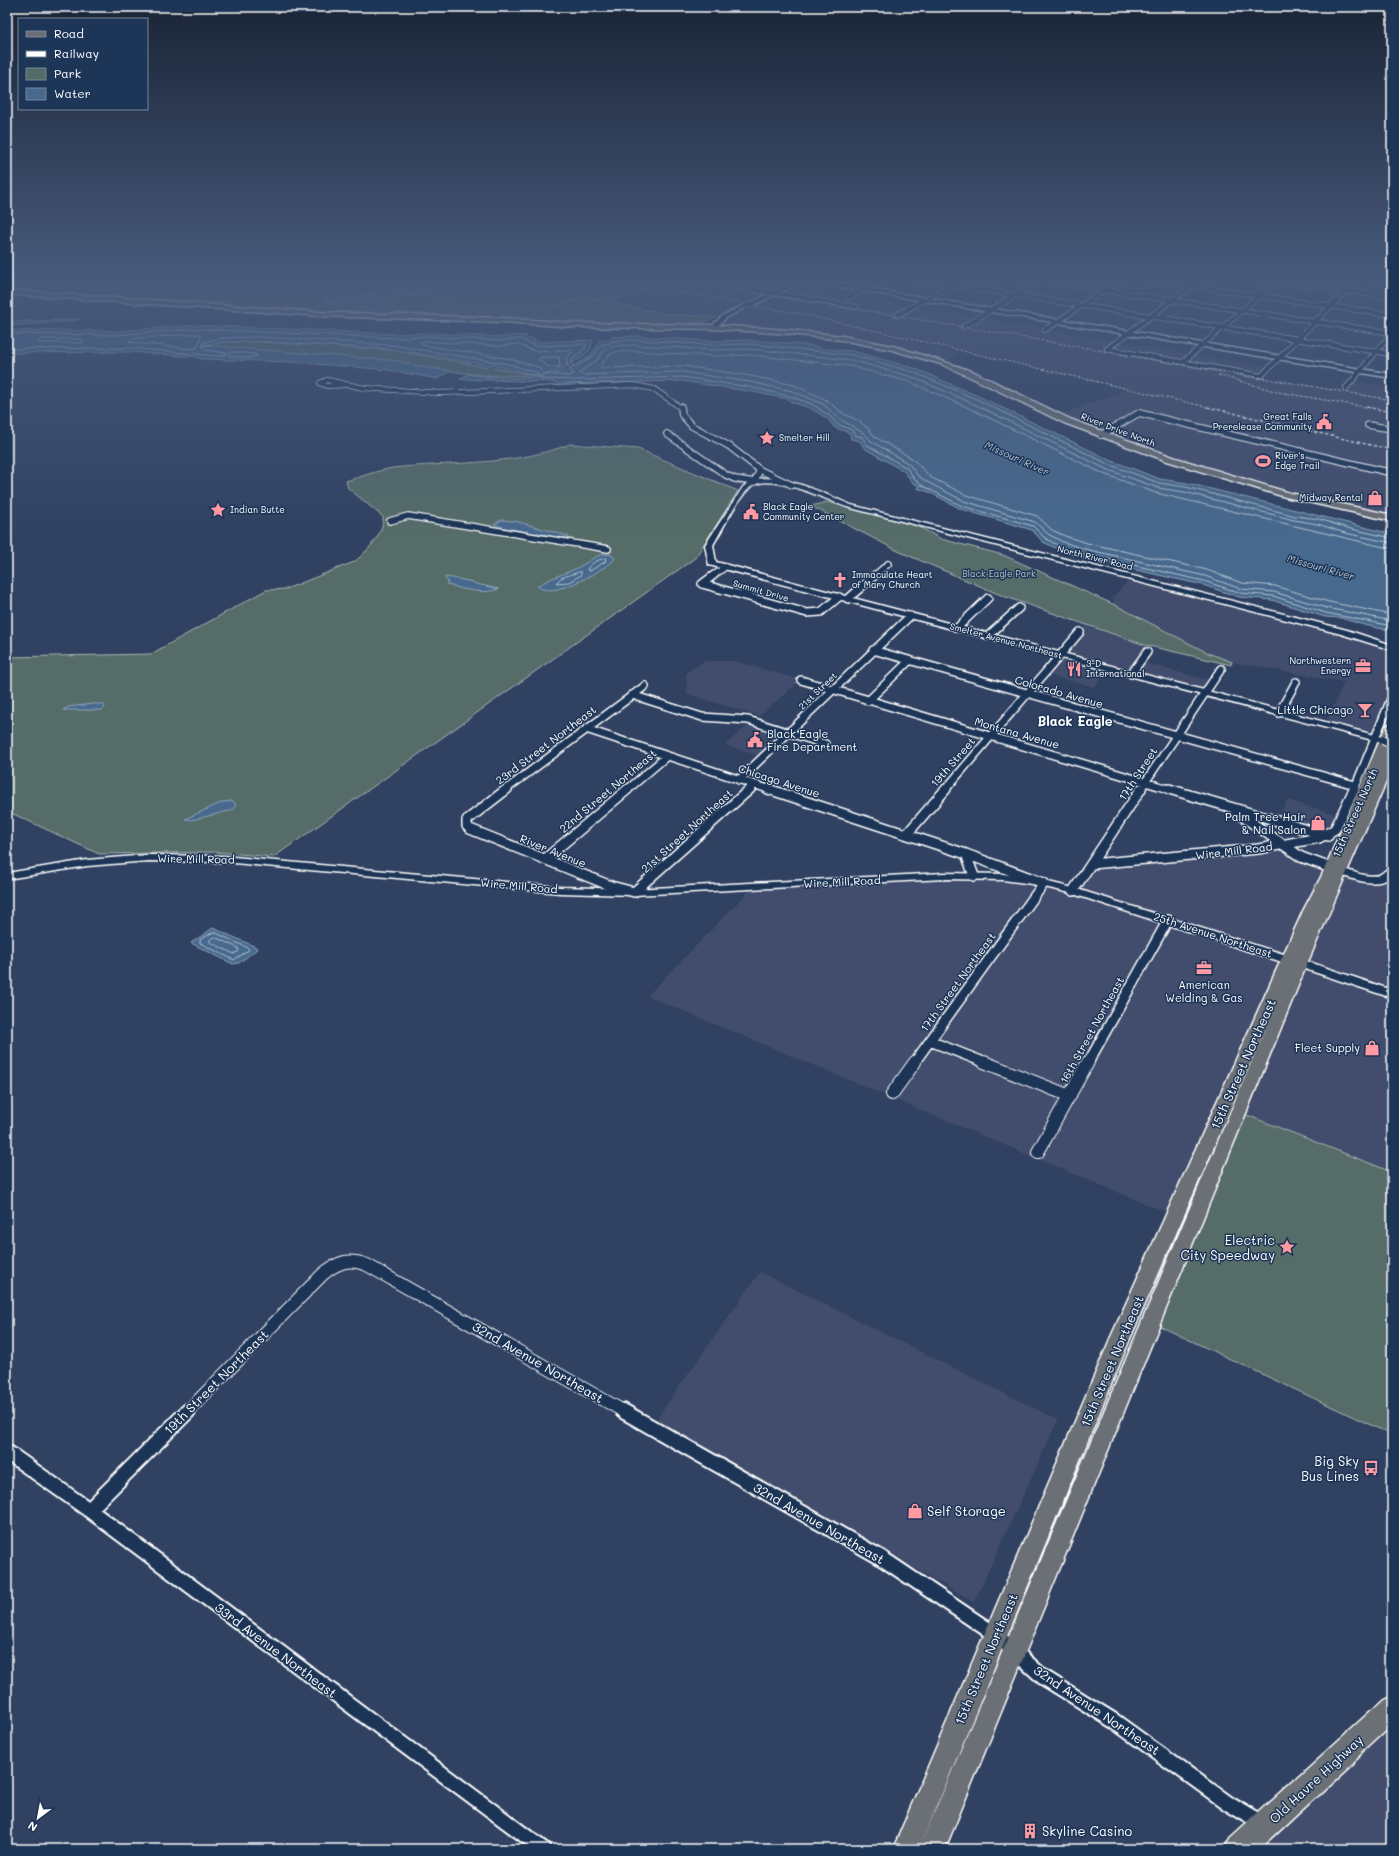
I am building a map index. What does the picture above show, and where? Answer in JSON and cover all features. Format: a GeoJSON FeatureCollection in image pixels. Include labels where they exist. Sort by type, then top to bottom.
{"type":"FeatureCollection","features":[{"type":"Feature","properties":{"kind":"highway","name":"Old Havre Highway"},"geometry":{"type":"LineString","coordinates":[[1240,1849],[1267,1826],[1392,1709]]}},
{"type":"Feature","properties":{"kind":"main road","name":"River Drive North"},"geometry":{"type":"LineString","coordinates":[[944,364],[971,374],[1043,410],[1102,435],[1170,460],[1267,489],[1392,518]]}},
{"type":"Feature","properties":{"kind":"main road","name":"15th Street North"},"geometry":{"type":"LineString","coordinates":[[1335,874],[1392,726]]}},
{"type":"Feature","properties":{"kind":"main road","name":"15th Street North"},"geometry":{"type":"LineString","coordinates":[[1335,874],[1392,754]]}},
{"type":"Feature","properties":{"kind":"main road","name":"Wire Mill Road"},"geometry":{"type":"LineString","coordinates":[[1335,874],[1376,879],[1388,876],[1392,870]]}},
{"type":"Feature","properties":{"kind":"main road","name":"15th Street Northeast"},"geometry":{"type":"LineString","coordinates":[[906,1849],[1120,1340],[1335,874]]}},
{"type":"Feature","properties":{"kind":"main road","name":"15th Street Northeast"},"geometry":{"type":"LineString","coordinates":[[932,1849],[1015,1651],[1295,962]]}},
{"type":"Feature","properties":{"kind":"main road","name":"25th Avenue Northeast"},"geometry":{"type":"LineString","coordinates":[[1295,962],[1392,994]]}},
{"type":"Feature","properties":{"kind":"street"},"geometry":{"type":"LineString","coordinates":[[1192,364],[1261,376],[1274,364]]}},
{"type":"Feature","properties":{"kind":"street"},"geometry":{"type":"LineString","coordinates":[[1315,364],[1392,376]]}},
{"type":"Feature","properties":{"kind":"street"},"geometry":{"type":"LineString","coordinates":[[1346,388],[1367,364]]}},
{"type":"Feature","properties":{"kind":"street","name":"North River Road"},"geometry":{"type":"LineString","coordinates":[[344,385],[440,393],[626,385],[657,388],[681,407],[682,415],[692,426],[729,446],[760,470],[795,486],[849,506],[1344,632],[1392,648]]}},
{"type":"Feature","properties":{"kind":"street"},"geometry":{"type":"LineString","coordinates":[[1102,435],[1139,413],[1392,473]]}},
{"type":"Feature","properties":{"kind":"street"},"geometry":{"type":"LineString","coordinates":[[1368,425],[1392,429]]}},
{"type":"Feature","properties":{"kind":"street"},"geometry":{"type":"LineString","coordinates":[[667,434],[726,475],[739,480],[758,481],[760,470]]}},
{"type":"Feature","properties":{"kind":"street","name":"North River Road"},"geometry":{"type":"LineString","coordinates":[[758,481],[772,481],[795,486]]}},
{"type":"Feature","properties":{"kind":"street","name":"Smelter Avenue Northeast"},"geometry":{"type":"LineString","coordinates":[[758,481],[746,489],[709,545],[710,554],[713,559],[712,563],[1384,740]]}},
{"type":"Feature","properties":{"kind":"street"},"geometry":{"type":"LineString","coordinates":[[390,521],[408,516],[608,549]]}},
{"type":"Feature","properties":{"kind":"street"},"geometry":{"type":"LineString","coordinates":[[848,599],[888,564]]}},
{"type":"Feature","properties":{"kind":"street","name":"Summit Drive"},"geometry":{"type":"LineString","coordinates":[[726,567],[702,584],[806,613],[821,612],[839,597]]}},
{"type":"Feature","properties":{"kind":"street"},"geometry":{"type":"LineString","coordinates":[[957,628],[988,598]]}},
{"type":"Feature","properties":{"kind":"street"},"geometry":{"type":"LineString","coordinates":[[988,636],[1019,608]]}},
{"type":"Feature","properties":{"kind":"street","name":"21st Street"},"geometry":{"type":"LineString","coordinates":[[739,780],[832,689],[910,616]]}},
{"type":"Feature","properties":{"kind":"street","name":"19th Street"},"geometry":{"type":"LineString","coordinates":[[906,834],[1080,632]]}},
{"type":"Feature","properties":{"kind":"street","name":"Colorado Avenue"},"geometry":{"type":"LineString","coordinates":[[873,650],[1176,736],[1356,785]]}},
{"type":"Feature","properties":{"kind":"street"},"geometry":{"type":"LineString","coordinates":[[1131,674],[1147,652]]}},
{"type":"Feature","properties":{"kind":"street"},"geometry":{"type":"LineString","coordinates":[[868,701],[909,661]]}},
{"type":"Feature","properties":{"kind":"street","name":"17th Street"},"geometry":{"type":"LineString","coordinates":[[1073,891],[1221,669]]}},
{"type":"Feature","properties":{"kind":"street","name":"Montana Avenue"},"geometry":{"type":"LineString","coordinates":[[801,680],[1328,836]]}},
{"type":"Feature","properties":{"kind":"street"},"geometry":{"type":"LineString","coordinates":[[1279,713],[1296,682]]}},
{"type":"Feature","properties":{"kind":"street","name":"23rd Street Northeast"},"geometry":{"type":"LineString","coordinates":[[467,826],[467,820],[473,814],[645,686]]}},
{"type":"Feature","properties":{"kind":"street"},"geometry":{"type":"LineString","coordinates":[[632,695],[702,717],[744,719],[825,744]]}},
{"type":"Feature","properties":{"kind":"street","name":"15th Street North"},"geometry":{"type":"LineString","coordinates":[[1283,845],[1328,836],[1337,827],[1356,785],[1384,740],[1390,699]]}},
{"type":"Feature","properties":{"kind":"street","name":"Chicago Avenue"},"geometry":{"type":"LineString","coordinates":[[586,729],[966,854],[1029,876],[1044,883]]}},
{"type":"Feature","properties":{"kind":"street","name":"22nd Street Northeast"},"geometry":{"type":"LineString","coordinates":[[545,859],[666,756]]}},
{"type":"Feature","properties":{"kind":"street","name":"21st Street Northeast"},"geometry":{"type":"LineString","coordinates":[[634,892],[754,785]]}},
{"type":"Feature","properties":{"kind":"street","name":"Montana Avenue"},"geometry":{"type":"LineString","coordinates":[[1227,805],[1283,845]]}},
{"type":"Feature","properties":{"kind":"street","name":"River Avenue"},"geometry":{"type":"LineString","coordinates":[[467,826],[470,830],[611,886],[634,892]]}},
{"type":"Feature","properties":{"kind":"street","name":"Wire Mill Road"},"geometry":{"type":"LineString","coordinates":[[1091,864],[1198,855],[1283,845],[1301,857],[1335,874]]}},
{"type":"Feature","properties":{"kind":"street"},"geometry":{"type":"LineString","coordinates":[[966,854],[974,876]]}},
{"type":"Feature","properties":{"kind":"street","name":"Wire Mill Road"},"geometry":{"type":"LineString","coordinates":[[7,876],[87,864],[148,858],[224,859],[560,890],[634,892],[974,876],[1032,881]]}},
{"type":"Feature","properties":{"kind":"street","name":"25th Avenue Northeast"},"geometry":{"type":"LineString","coordinates":[[1032,881],[1073,891],[1168,920],[1295,962]]}},
{"type":"Feature","properties":{"kind":"street","name":"17th Street Northeast"},"geometry":{"type":"LineString","coordinates":[[892,1094],[1044,883]]}},
{"type":"Feature","properties":{"kind":"street","name":"16th Street Northeast"},"geometry":{"type":"LineString","coordinates":[[1038,1152],[1168,920]]}},
{"type":"Feature","properties":{"kind":"street"},"geometry":{"type":"LineString","coordinates":[[930,1041],[1070,1096]]}},
{"type":"Feature","properties":{"kind":"street","name":"32nd Avenue Northeast"},"geometry":{"type":"LineString","coordinates":[[347,1260],[355,1260],[367,1265],[880,1556],[996,1634],[1043,1677],[1114,1721],[1228,1804],[1267,1826]]}},
{"type":"Feature","properties":{"kind":"street","name":"19th Street Northeast"},"geometry":{"type":"LineString","coordinates":[[88,1510],[323,1274],[337,1262],[347,1260]]}},
{"type":"Feature","properties":{"kind":"street","name":"33rd Avenue Northeast"},"geometry":{"type":"LineString","coordinates":[[7,1452],[88,1510],[543,1849]]}},
{"type":"Feature","properties":{"kind":"shaded area"},"geometry":{"type":"Polygon","coordinates":[[[1019,364],[1250,364],[1270,367],[1260,377],[1343,391],[1352,381],[1392,387],[1392,449],[1019,364]]]}},
{"type":"Feature","properties":{"kind":"shaded area"},"geometry":{"type":"Polygon","coordinates":[[[1127,390],[1392,451],[1392,518],[1318,502],[1208,472],[1056,416],[1127,390]]]}},
{"type":"Feature","properties":{"kind":"shaded area"},"geometry":{"type":"Polygon","coordinates":[[[1131,578],[1344,632],[1392,648],[1392,719],[1383,740],[1325,725],[1344,682],[1232,662],[1208,653],[1115,606],[1112,598],[1131,578]]]}},
{"type":"Feature","properties":{"kind":"shaded area"},"geometry":{"type":"Polygon","coordinates":[[[1085,626],[1151,647],[1140,662],[1212,681],[1204,693],[1109,668],[1094,687],[1043,674],[1085,626]]]}},
{"type":"Feature","properties":{"kind":"shaded area"},"geometry":{"type":"Polygon","coordinates":[[[704,661],[734,661],[801,680],[759,716],[687,694],[686,673],[704,661]]]}},
{"type":"Feature","properties":{"kind":"shaded area"},"geometry":{"type":"Polygon","coordinates":[[[753,721],[788,733],[763,757],[725,745],[753,721]]]}},
{"type":"Feature","properties":{"kind":"shaded area"},"geometry":{"type":"Polygon","coordinates":[[[1287,800],[1341,816],[1333,832],[1277,820],[1287,800]]]}},
{"type":"Feature","properties":{"kind":"shaded area"},"geometry":{"type":"Polygon","coordinates":[[[1283,845],[1331,868],[1175,1216],[647,996],[753,887],[974,876],[1003,877],[1073,891],[1091,864],[1283,845]]]}},
{"type":"Feature","properties":{"kind":"shaded area"},"geometry":{"type":"Polygon","coordinates":[[[1392,870],[1392,1172],[1239,1112],[1342,871],[1376,879],[1392,870]]]}},
{"type":"Feature","properties":{"kind":"shaded area","name":"Self Storage"},"geometry":{"type":"Polygon","coordinates":[[[760,1272],[1058,1420],[974,1602],[655,1421],[760,1272]]]}},
{"type":"Feature","properties":{"kind":"shaded area"},"geometry":{"type":"Polygon","coordinates":[[[1392,1713],[1392,1849],[1240,1849],[1392,1713]]]}},
{"type":"Feature","properties":{"kind":"green space"},"geometry":{"type":"Polygon","coordinates":[[[407,364],[469,364],[540,376],[479,375],[407,364]]]}},
{"type":"Feature","properties":{"kind":"green space"},"geometry":{"type":"Polygon","coordinates":[[[570,444],[638,449],[738,491],[695,558],[274,857],[215,852],[99,854],[7,811],[7,657],[151,654],[266,590],[286,589],[354,562],[359,558],[369,548],[381,530],[383,517],[348,488],[346,481],[395,468],[487,462],[529,456],[570,444]]]}},
{"type":"Feature","properties":{"kind":"green space","name":"Black Eagle Park"},"geometry":{"type":"Polygon","coordinates":[[[827,502],[918,526],[941,539],[1003,555],[1115,605],[1208,653],[1232,662],[1231,665],[1145,645],[1003,596],[898,551],[811,506],[827,502]]]}},
{"type":"Feature","properties":{"kind":"green space","name":"Electric City Speedway"},"geometry":{"type":"Polygon","coordinates":[[[1239,1112],[1392,1172],[1392,1435],[1151,1322],[1239,1112]]]}},
{"type":"Feature","properties":{"kind":"water"},"geometry":{"type":"Polygon","coordinates":[[[312,364],[408,364],[450,371],[437,379],[389,370],[312,364]]]}},
{"type":"Feature","properties":{"kind":"water"},"geometry":{"type":"Polygon","coordinates":[[[481,364],[571,364],[556,371],[540,376],[508,368],[481,364]]]}},
{"type":"Feature","properties":{"kind":"water","name":"Missouri River"},"geometry":{"type":"Polygon","coordinates":[[[577,364],[898,364],[914,368],[978,396],[1110,460],[1160,479],[1187,483],[1392,534],[1392,631],[1341,618],[1325,617],[1272,600],[1239,597],[1203,585],[1083,558],[1060,550],[1043,542],[1032,530],[961,509],[929,492],[917,488],[920,486],[913,483],[905,472],[864,448],[860,441],[851,439],[850,433],[834,427],[828,419],[810,408],[791,402],[788,399],[682,381],[557,384],[552,382],[460,379],[468,374],[532,378],[556,373],[577,364]]]}},
{"type":"Feature","properties":{"kind":"water"},"geometry":{"type":"Polygon","coordinates":[[[501,520],[515,521],[568,537],[557,538],[539,533],[530,534],[494,525],[501,520]]]}},
{"type":"Feature","properties":{"kind":"water"},"geometry":{"type":"Polygon","coordinates":[[[605,554],[611,555],[615,558],[612,562],[586,578],[554,590],[544,589],[537,586],[577,568],[597,556],[605,554]]]}},
{"type":"Feature","properties":{"kind":"water"},"geometry":{"type":"Polygon","coordinates":[[[447,577],[499,589],[493,591],[473,591],[447,585],[448,581],[444,578],[447,577]]]}},
{"type":"Feature","properties":{"kind":"water"},"geometry":{"type":"Polygon","coordinates":[[[103,704],[105,707],[102,710],[63,710],[68,707],[103,704]]]}},
{"type":"Feature","properties":{"kind":"water"},"geometry":{"type":"Polygon","coordinates":[[[232,801],[236,804],[233,810],[192,820],[185,819],[223,802],[232,801]]]}},
{"type":"Feature","properties":{"kind":"water"},"geometry":{"type":"Polygon","coordinates":[[[213,928],[256,947],[257,949],[239,963],[233,964],[191,943],[213,928]]]}},
{"type":"Feature","properties":{"kind":"railway"},"geometry":{"type":"LineString","coordinates":[[1018,364],[1211,408]]}},
{"type":"Feature","properties":{"kind":"railway"},"geometry":{"type":"LineString","coordinates":[[1178,364],[1392,400]]}},
{"type":"Feature","properties":{"kind":"railway"},"geometry":{"type":"LineString","coordinates":[[1218,375],[1278,392],[1371,408]]}},
{"type":"Feature","properties":{"kind":"railway"},"geometry":{"type":"LineString","coordinates":[[1207,407],[1392,450]]}},
{"type":"Feature","properties":{"kind":"railway"},"geometry":{"type":"LineString","coordinates":[[1366,407],[1392,412]]}},
{"type":"Feature","properties":{"kind":"place","name":"Great Falls Prerelease Community"},"geometry":{"type":"Point","coordinates":[1324,422]}},
{"type":"Feature","properties":{"kind":"place","name":"Smelter Hill"},"geometry":{"type":"Point","coordinates":[767,438]}},
{"type":"Feature","properties":{"kind":"place","name":"River's Edge Trail"},"geometry":{"type":"Point","coordinates":[1263,461]}},
{"type":"Feature","properties":{"kind":"place","name":"Midway Rental"},"geometry":{"type":"Point","coordinates":[1375,498]}},
{"type":"Feature","properties":{"kind":"place","name":"Indian Butte"},"geometry":{"type":"Point","coordinates":[218,510]}},
{"type":"Feature","properties":{"kind":"place","name":"Black Eagle Community Center"},"geometry":{"type":"Point","coordinates":[751,512]}},
{"type":"Feature","properties":{"kind":"place","name":"Immaculate Heart of Mary Church"},"geometry":{"type":"Point","coordinates":[840,580]}},
{"type":"Feature","properties":{"kind":"place","name":"Northwestern Energy"},"geometry":{"type":"Point","coordinates":[1363,666]}},
{"type":"Feature","properties":{"kind":"place","name":"3-D International"},"geometry":{"type":"Point","coordinates":[1074,669]}},
{"type":"Feature","properties":{"kind":"place","name":"Little Chicago"},"geometry":{"type":"Point","coordinates":[1365,710]}},
{"type":"Feature","properties":{"kind":"place","name":"Black Eagle Fire Department"},"geometry":{"type":"Point","coordinates":[755,740]}},
{"type":"Feature","properties":{"kind":"place","name":"Palm Tree Hair & Nail Salon"},"geometry":{"type":"Point","coordinates":[1318,823]}},
{"type":"Feature","properties":{"kind":"place","name":"American Welding & Gas"},"geometry":{"type":"Point","coordinates":[1204,968]}},
{"type":"Feature","properties":{"kind":"place","name":"Fleet Supply"},"geometry":{"type":"Point","coordinates":[1372,1048]}},
{"type":"Feature","properties":{"kind":"place","name":"Electric City Speedway"},"geometry":{"type":"Point","coordinates":[1287,1247]}},
{"type":"Feature","properties":{"kind":"place","name":"Big Sky Bus Lines"},"geometry":{"type":"Point","coordinates":[1371,1468]}},
{"type":"Feature","properties":{"kind":"place","name":"Self Storage"},"geometry":{"type":"Point","coordinates":[915,1511]}},
{"type":"Feature","properties":{"kind":"place","name":"Skyline Casino"},"geometry":{"type":"Point","coordinates":[1030,1831]}},
{"type":"Feature","properties":{"kind":"district","name":"Black Eagle"},"geometry":{"type":"Point","coordinates":[1075,721]}}]}
